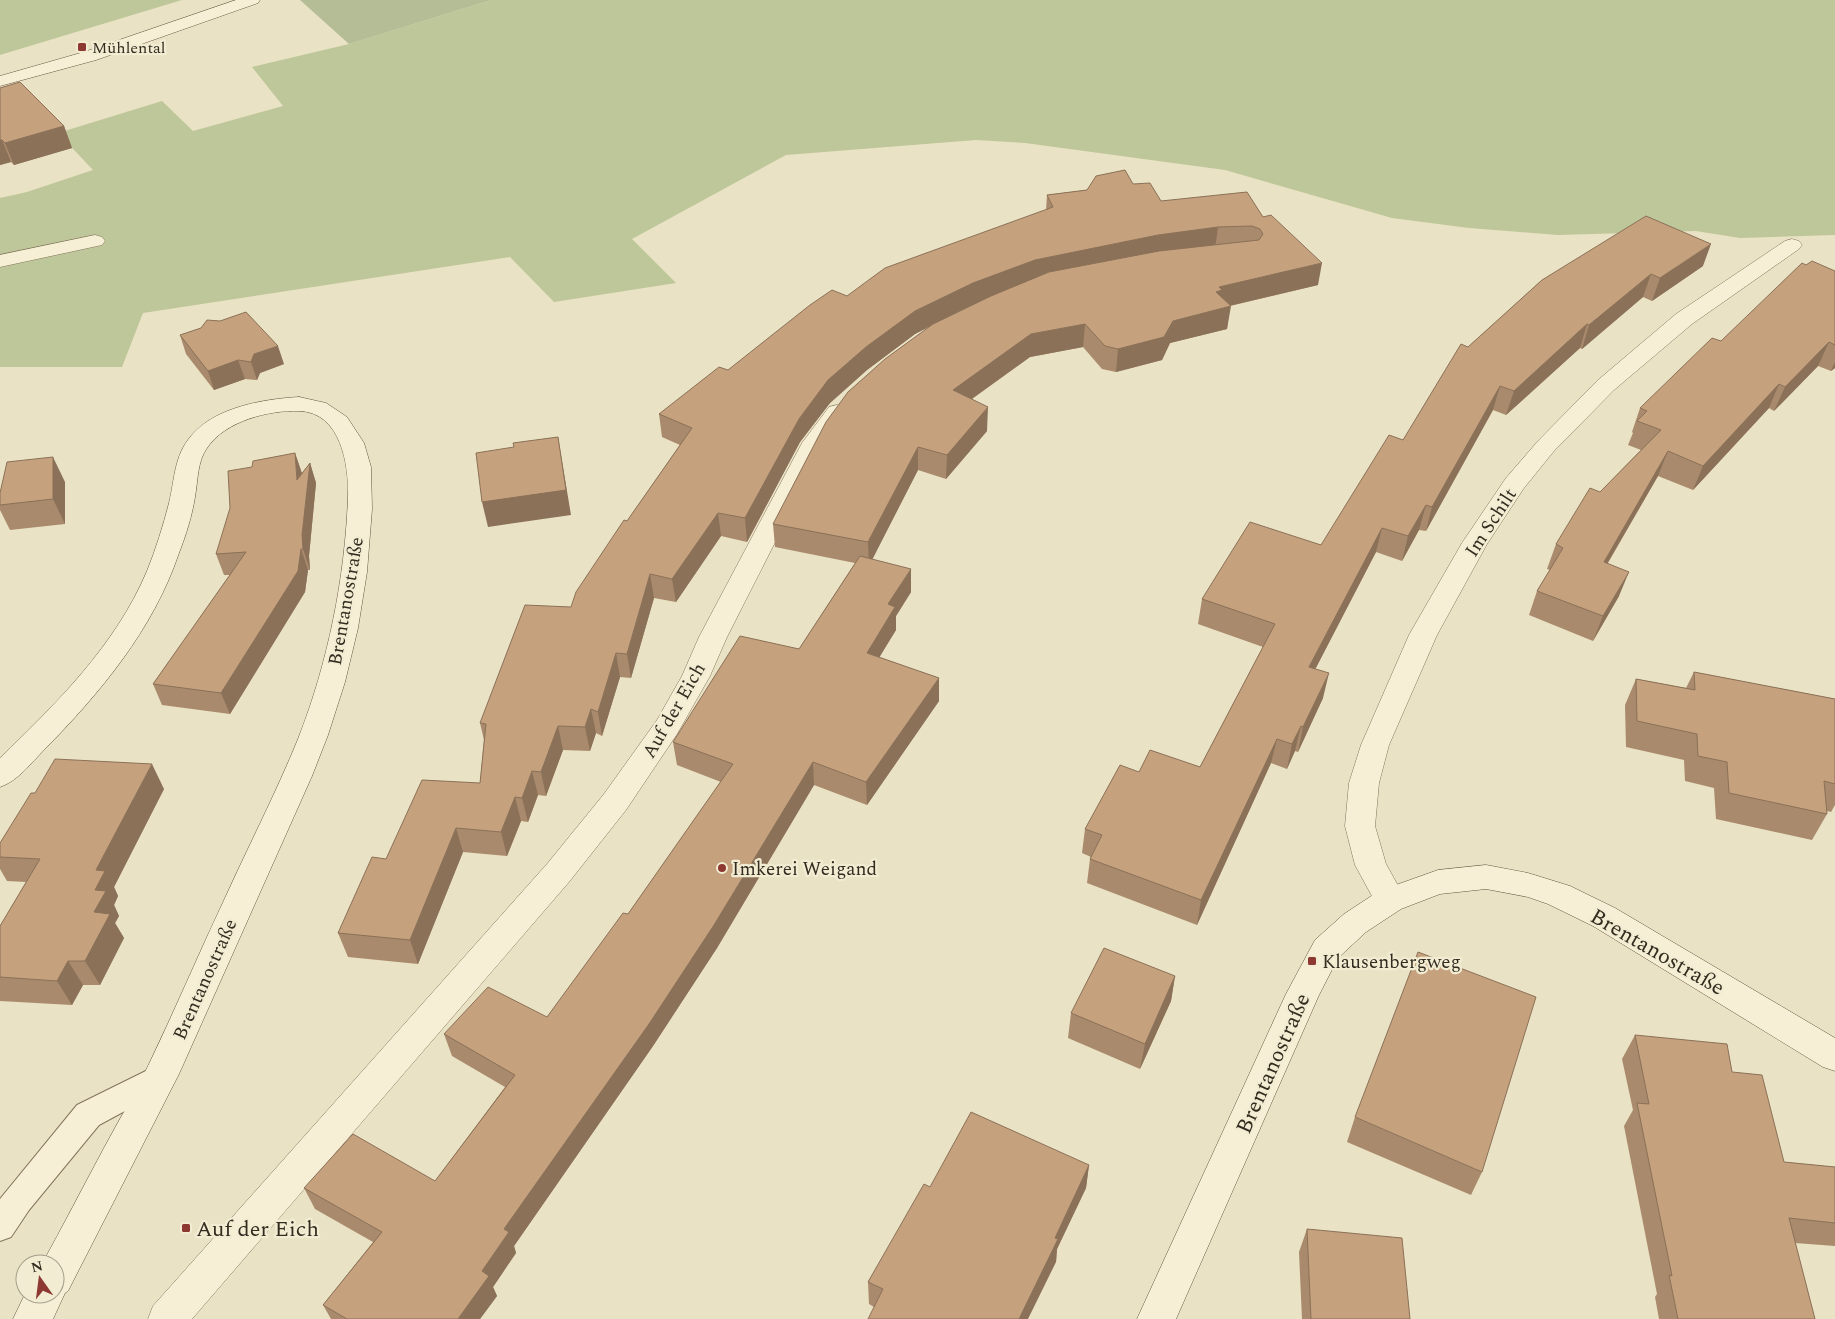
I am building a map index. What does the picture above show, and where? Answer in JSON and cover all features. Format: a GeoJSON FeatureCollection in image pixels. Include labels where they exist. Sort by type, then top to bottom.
{"type":"FeatureCollection","features":[{"type":"Feature","properties":{"kind":"street"},"geometry":{"type":"LineString","coordinates":[[0,81],[90,56],[252,0]]}},
{"type":"Feature","properties":{"kind":"street"},"geometry":{"type":"LineString","coordinates":[[0,261],[95,241]]}},
{"type":"Feature","properties":{"kind":"street","name":"Im Schilt"},"geometry":{"type":"LineString","coordinates":[[1390,900],[1371,865],[1360,826],[1364,783],[1375,746],[1423,635],[1475,543],[1515,483],[1546,446],[1606,384],[1684,319],[1792,245]]}},
{"type":"Feature","properties":{"kind":"street","name":"Auf der Eich"},"geometry":{"type":"LineString","coordinates":[[167,1319],[558,873],[615,802],[667,727],[696,676],[718,628],[814,443],[840,409],[854,396]]}},
{"type":"Feature","properties":{"kind":"street","name":"Brentanostraße"},"geometry":{"type":"LineString","coordinates":[[0,776],[45,732],[92,679],[127,632],[150,593],[167,554],[182,504],[186,464],[195,445],[214,427],[247,412],[272,407],[311,405],[334,418],[346,430],[356,454],[360,492],[357,546],[348,606],[333,673],[314,734],[160,1077],[65,1259]]}},
{"type":"Feature","properties":{"kind":"street","name":"Brentanostraße"},"geometry":{"type":"LineString","coordinates":[[1156,1319],[1303,994],[1326,949],[1355,923],[1390,900],[1438,882],[1486,877],[1528,884],[1559,895],[1604,917],[1835,1056]]}},
{"type":"Feature","properties":{"kind":"street"},"geometry":{"type":"LineString","coordinates":[[32,1319],[40,1304]]}},
{"type":"Feature","properties":{"kind":"lane"},"geometry":{"type":"LineString","coordinates":[[0,1226],[18,1200],[88,1115],[160,1077]]}},
{"type":"Feature","properties":{"kind":"green space"},"geometry":{"type":"Polygon","coordinates":[[[0,0],[182,0],[0,55],[0,0]]]}},
{"type":"Feature","properties":{"kind":"green space"},"geometry":{"type":"Polygon","coordinates":[[[300,0],[491,0],[349,44],[300,0]]]}},
{"type":"Feature","properties":{"kind":"green space"},"geometry":{"type":"Polygon","coordinates":[[[491,0],[1835,0],[1835,235],[1740,238],[1696,231],[1558,235],[1469,228],[1392,218],[1225,170],[1025,143],[976,140],[786,155],[632,239],[676,283],[554,302],[510,257],[143,313],[122,367],[0,367],[0,198],[27,192],[93,170],[58,133],[162,101],[193,131],[283,106],[252,67],[349,44],[491,0]]]}},
{"type":"Feature","properties":{"kind":"building"},"geometry":{"type":"Polygon","coordinates":[[[20,82],[64,126],[5,143],[0,140],[0,88],[20,82]]]}},
{"type":"Feature","properties":{"kind":"building"},"geometry":{"type":"Polygon","coordinates":[[[1125,170],[1133,184],[1150,183],[1161,201],[1247,192],[1263,217],[1271,215],[1322,263],[1219,287],[1222,290],[1216,292],[1231,306],[1173,321],[1164,337],[1118,349],[1105,346],[1085,324],[1031,334],[953,390],[988,407],[947,455],[918,447],[868,542],[773,524],[826,422],[848,392],[885,359],[933,324],[991,296],[1049,272],[1159,251],[1259,240],[1263,234],[1260,229],[1252,226],[1218,227],[1158,235],[1035,260],[973,283],[915,311],[866,347],[828,380],[799,419],[745,518],[718,513],[672,579],[650,574],[627,654],[616,653],[598,712],[591,709],[585,727],[558,726],[541,772],[532,771],[522,798],[515,797],[501,832],[456,828],[410,940],[338,933],[372,857],[386,859],[422,780],[480,783],[486,724],[480,723],[525,605],[571,607],[576,592],[624,520],[627,521],[692,428],[659,414],[719,367],[728,370],[810,305],[832,290],[847,296],[885,268],[1053,207],[1047,195],[1087,190],[1096,176],[1125,170]]]}},
{"type":"Feature","properties":{"kind":"building"},"geometry":{"type":"Polygon","coordinates":[[[1646,216],[1711,244],[1660,278],[1651,274],[1589,325],[1587,324],[1514,391],[1500,386],[1432,507],[1426,505],[1408,536],[1382,528],[1309,667],[1329,673],[1303,727],[1301,726],[1292,744],[1277,739],[1201,900],[1090,859],[1102,835],[1085,829],[1120,765],[1139,772],[1150,750],[1200,767],[1275,624],[1202,599],[1250,522],[1321,545],[1389,435],[1403,440],[1461,344],[1468,347],[1542,280],[1646,216]]]}},
{"type":"Feature","properties":{"kind":"building"},"geometry":{"type":"Polygon","coordinates":[[[1812,261],[1835,271],[1835,345],[1829,342],[1785,387],[1779,384],[1703,466],[1668,451],[1604,562],[1629,572],[1603,616],[1537,591],[1563,548],[1556,544],[1590,488],[1600,492],[1661,430],[1637,421],[1647,411],[1640,408],[1712,338],[1721,341],[1802,263],[1806,265],[1812,261]]]}},
{"type":"Feature","properties":{"kind":"building"},"geometry":{"type":"Polygon","coordinates":[[[246,312],[278,346],[254,354],[251,362],[238,360],[208,371],[180,335],[201,328],[207,320],[220,321],[246,312]]]}},
{"type":"Feature","properties":{"kind":"building"},"geometry":{"type":"Polygon","coordinates":[[[558,437],[566,490],[482,502],[476,453],[514,447],[513,443],[558,437]]]}},
{"type":"Feature","properties":{"kind":"building"},"geometry":{"type":"Polygon","coordinates":[[[295,453],[297,480],[310,463],[302,535],[303,549],[301,549],[298,571],[221,693],[153,684],[246,552],[216,554],[230,508],[228,471],[252,467],[253,461],[295,453]]]}},
{"type":"Feature","properties":{"kind":"building"},"geometry":{"type":"Polygon","coordinates":[[[53,457],[53,499],[0,505],[0,493],[7,462],[53,457]]]}},
{"type":"Feature","properties":{"kind":"building"},"geometry":{"type":"Polygon","coordinates":[[[860,556],[911,569],[888,604],[895,607],[867,653],[939,678],[866,782],[813,762],[714,925],[649,1024],[504,1229],[509,1232],[482,1271],[489,1276],[458,1319],[347,1319],[323,1305],[382,1232],[304,1188],[353,1134],[435,1181],[515,1075],[444,1034],[488,987],[547,1017],[623,913],[628,914],[733,764],[673,742],[740,636],[799,649],[860,556]]]}},
{"type":"Feature","properties":{"kind":"building"},"geometry":{"type":"Polygon","coordinates":[[[1694,672],[1835,699],[1835,784],[1824,781],[1827,814],[1729,793],[1727,762],[1698,756],[1697,734],[1637,721],[1636,679],[1695,690],[1694,672]]]}},
{"type":"Feature","properties":{"kind":"building"},"geometry":{"type":"Polygon","coordinates":[[[55,759],[152,764],[96,870],[105,871],[95,890],[106,891],[94,912],[110,914],[85,961],[68,961],[57,981],[0,977],[0,926],[40,859],[0,857],[0,843],[31,793],[35,793],[55,759]]]}},
{"type":"Feature","properties":{"kind":"building"},"geometry":{"type":"Polygon","coordinates":[[[1104,948],[1175,976],[1145,1044],[1071,1013],[1104,948]]]}},
{"type":"Feature","properties":{"kind":"building"},"geometry":{"type":"Polygon","coordinates":[[[1418,952],[1536,997],[1482,1172],[1355,1117],[1418,952]]]}},
{"type":"Feature","properties":{"kind":"building"},"geometry":{"type":"Polygon","coordinates":[[[1635,1035],[1727,1044],[1732,1072],[1762,1075],[1784,1162],[1835,1167],[1835,1223],[1789,1218],[1815,1319],[1678,1319],[1669,1275],[1672,1276],[1637,1103],[1649,1104],[1635,1035]]]}},
{"type":"Feature","properties":{"kind":"building"},"geometry":{"type":"Polygon","coordinates":[[[971,1112],[1089,1165],[1055,1238],[1058,1239],[1019,1319],[868,1319],[883,1289],[868,1282],[924,1184],[930,1187],[971,1112]]]}},
{"type":"Feature","properties":{"kind":"building"},"geometry":{"type":"Polygon","coordinates":[[[1307,1229],[1402,1238],[1410,1319],[1311,1319],[1307,1229]]]}},
{"type":"Feature","properties":{"kind":"place","name":"Mühlental"},"geometry":{"type":"Point","coordinates":[82,47]}},
{"type":"Feature","properties":{"kind":"place","name":"Imkerei Weigand"},"geometry":{"type":"Point","coordinates":[722,868]}},
{"type":"Feature","properties":{"kind":"place","name":"Klausenbergweg"},"geometry":{"type":"Point","coordinates":[1312,961]}},
{"type":"Feature","properties":{"kind":"place","name":"Auf der Eich"},"geometry":{"type":"Point","coordinates":[186,1228]}}]}
